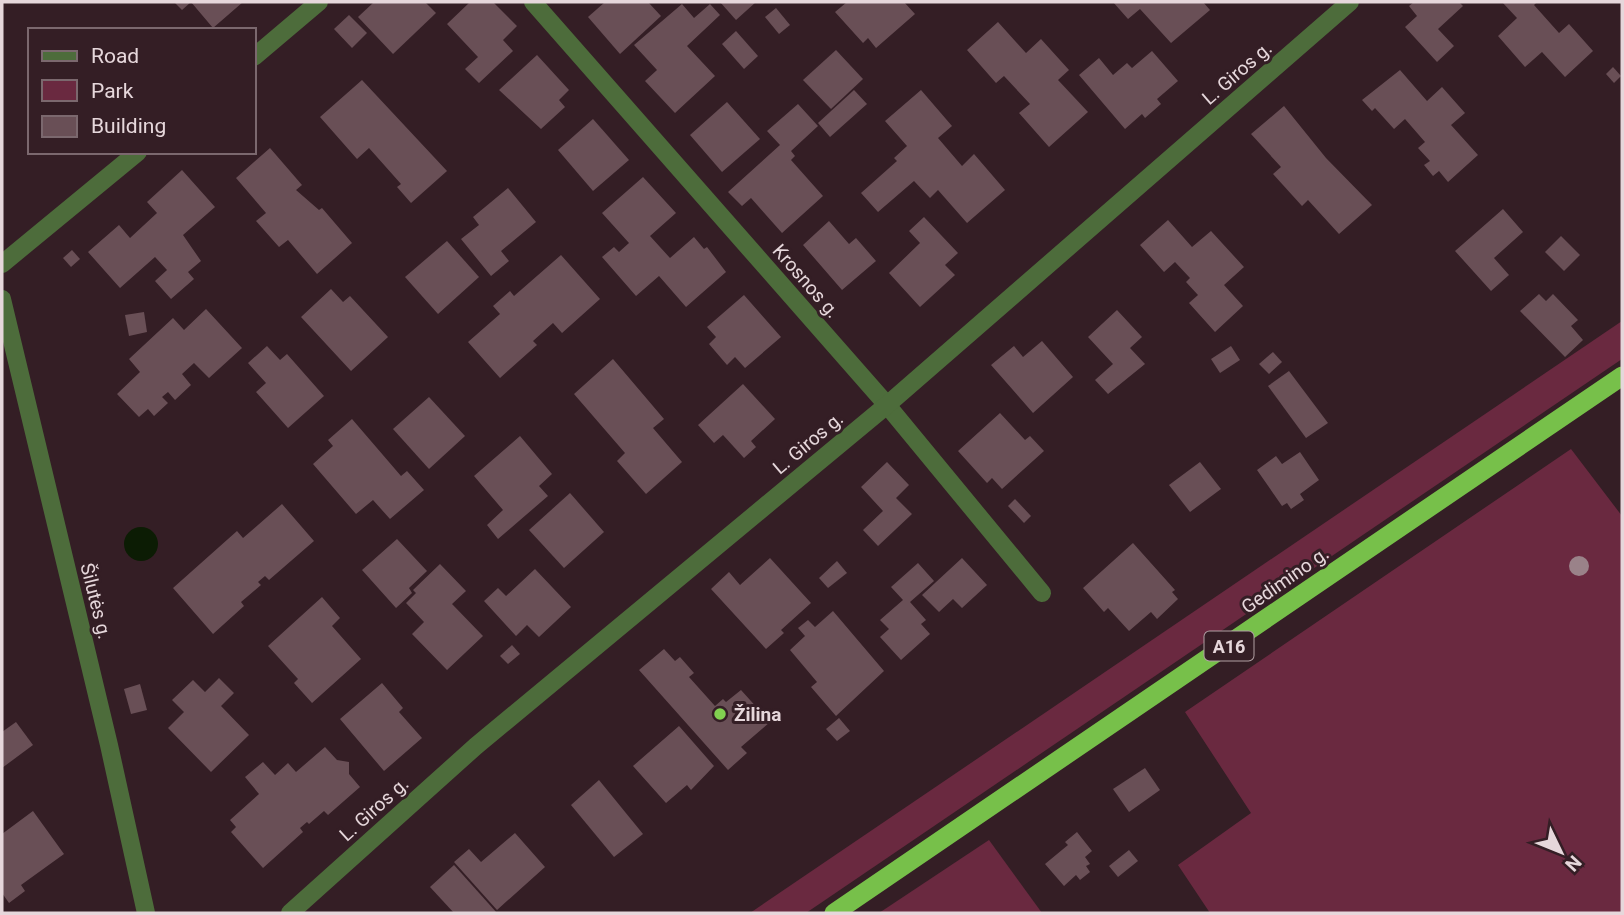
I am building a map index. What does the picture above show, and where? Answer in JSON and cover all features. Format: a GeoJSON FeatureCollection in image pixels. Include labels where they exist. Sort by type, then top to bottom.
{"type":"FeatureCollection","features":[{"type":"Feature","properties":{"kind":"highway","name":"Gedimino g."},"geometry":{"type":"LineString","coordinates":[[834,913],[1622,376]]}},
{"type":"Feature","properties":{"kind":"street"},"geometry":{"type":"LineString","coordinates":[[256,55],[319,2]]}},
{"type":"Feature","properties":{"kind":"street","name":"Krosnos g."},"geometry":{"type":"LineString","coordinates":[[533,2],[887,405],[1042,593]]}},
{"type":"Feature","properties":{"kind":"street","name":"L. Giros g."},"geometry":{"type":"LineString","coordinates":[[290,913],[476,746],[887,405],[1350,2]]}},
{"type":"Feature","properties":{"kind":"street"},"geometry":{"type":"LineString","coordinates":[[2,264],[136,154]]}},
{"type":"Feature","properties":{"kind":"street","name":"Šilutės g."},"geometry":{"type":"LineString","coordinates":[[2,299],[109,745],[146,913]]}},
{"type":"Feature","properties":{"kind":"green space"},"geometry":{"type":"Polygon","coordinates":[[[1622,321],[1622,359],[806,913],[750,913],[1622,321]]]}},
{"type":"Feature","properties":{"kind":"green space"},"geometry":{"type":"Polygon","coordinates":[[[1571,449],[1622,516],[1622,913],[1210,913],[1178,865],[1251,813],[1185,712],[1571,449]]]}},
{"type":"Feature","properties":{"kind":"green space"},"geometry":{"type":"Polygon","coordinates":[[[989,840],[1042,913],[879,913],[989,840]]]}},
{"type":"Feature","properties":{"kind":"shaded area"},"geometry":{"type":"Polygon","coordinates":[[[141,527],[153,532],[158,544],[153,556],[141,561],[129,556],[124,544],[129,532],[141,527]]]}},
{"type":"Feature","properties":{"kind":"building"},"geometry":{"type":"Polygon","coordinates":[[[174,2],[191,2],[182,10],[174,2]]]}},
{"type":"Feature","properties":{"kind":"building"},"geometry":{"type":"Polygon","coordinates":[[[191,2],[243,2],[213,28],[191,2]]]}},
{"type":"Feature","properties":{"kind":"building"},"geometry":{"type":"Polygon","coordinates":[[[374,2],[425,2],[436,13],[393,54],[358,17],[374,2]]]}},
{"type":"Feature","properties":{"kind":"building"},"geometry":{"type":"Polygon","coordinates":[[[470,2],[493,2],[517,26],[503,40],[513,51],[479,83],[465,69],[478,57],[447,24],[470,2]]]}},
{"type":"Feature","properties":{"kind":"building"},"geometry":{"type":"Polygon","coordinates":[[[605,2],[648,2],[661,16],[620,54],[588,17],[605,2]]]}},
{"type":"Feature","properties":{"kind":"building"},"geometry":{"type":"Polygon","coordinates":[[[720,2],[756,2],[736,20],[720,2]]]}},
{"type":"Feature","properties":{"kind":"building"},"geometry":{"type":"Polygon","coordinates":[[[847,2],[904,2],[915,14],[876,48],[868,38],[863,43],[835,12],[847,2]]]}},
{"type":"Feature","properties":{"kind":"building"},"geometry":{"type":"Polygon","coordinates":[[[1113,2],[1203,2],[1210,10],[1171,43],[1140,9],[1128,19],[1113,2]]]}},
{"type":"Feature","properties":{"kind":"building"},"geometry":{"type":"Polygon","coordinates":[[[1414,2],[1459,2],[1463,6],[1438,29],[1454,46],[1437,62],[1405,27],[1417,16],[1409,6],[1414,2]]]}},
{"type":"Feature","properties":{"kind":"building"},"geometry":{"type":"Polygon","coordinates":[[[1502,2],[1537,2],[1534,5],[1559,33],[1569,24],[1593,51],[1565,77],[1542,52],[1525,67],[1498,36],[1517,18],[1502,2]]]}},
{"type":"Feature","properties":{"kind":"building"},"geometry":{"type":"Polygon","coordinates":[[[682,4],[694,18],[710,4],[720,15],[687,46],[715,76],[675,113],[645,81],[657,70],[634,45],[682,4]]]}},
{"type":"Feature","properties":{"kind":"building"},"geometry":{"type":"Polygon","coordinates":[[[776,8],[790,25],[779,34],[765,17],[776,8]]]}},
{"type":"Feature","properties":{"kind":"building"},"geometry":{"type":"Polygon","coordinates":[[[349,15],[367,33],[352,48],[334,29],[349,15]]]}},
{"type":"Feature","properties":{"kind":"building"},"geometry":{"type":"Polygon","coordinates":[[[998,22],[1026,53],[1041,39],[1069,70],[1058,80],[1088,112],[1049,147],[1019,113],[1030,104],[1004,76],[996,83],[967,50],[998,22]]]}},
{"type":"Feature","properties":{"kind":"building"},"geometry":{"type":"Polygon","coordinates":[[[736,31],[758,56],[744,69],[722,44],[736,31]]]}},
{"type":"Feature","properties":{"kind":"building"},"geometry":{"type":"Polygon","coordinates":[[[836,50],[863,79],[831,109],[803,80],[836,50]]]}},
{"type":"Feature","properties":{"kind":"building"},"geometry":{"type":"Polygon","coordinates":[[[1152,51],[1178,81],[1157,99],[1161,104],[1145,118],[1142,114],[1125,129],[1079,75],[1099,58],[1113,75],[1127,63],[1132,68],[1152,51]]]}},
{"type":"Feature","properties":{"kind":"building"},"geometry":{"type":"Polygon","coordinates":[[[537,55],[569,90],[559,100],[565,107],[541,129],[499,90],[537,55]]]}},
{"type":"Feature","properties":{"kind":"building"},"geometry":{"type":"Polygon","coordinates":[[[1613,67],[1621,76],[1614,83],[1606,74],[1613,67]]]}},
{"type":"Feature","properties":{"kind":"building"},"geometry":{"type":"Polygon","coordinates":[[[1400,70],[1427,101],[1442,87],[1465,113],[1451,125],[1478,155],[1448,182],[1439,171],[1433,176],[1424,165],[1430,161],[1418,148],[1425,142],[1405,119],[1394,129],[1375,108],[1372,111],[1362,100],[1400,70]]]}},
{"type":"Feature","properties":{"kind":"building"},"geometry":{"type":"Polygon","coordinates":[[[362,80],[447,171],[411,203],[397,187],[401,184],[369,148],[357,159],[320,117],[362,80]]]}},
{"type":"Feature","properties":{"kind":"building"},"geometry":{"type":"Polygon","coordinates":[[[854,90],[867,104],[830,137],[818,123],[854,90]]]}},
{"type":"Feature","properties":{"kind":"building"},"geometry":{"type":"Polygon","coordinates":[[[921,90],[952,126],[938,138],[962,166],[974,154],[1005,190],[967,223],[938,190],[930,198],[914,181],[878,212],[861,193],[897,161],[894,158],[907,146],[885,121],[921,90]]]}},
{"type":"Feature","properties":{"kind":"building"},"geometry":{"type":"Polygon","coordinates":[[[727,102],[760,139],[722,172],[690,135],[727,102]]]}},
{"type":"Feature","properties":{"kind":"building"},"geometry":{"type":"Polygon","coordinates":[[[798,104],[818,126],[791,151],[795,156],[791,160],[823,196],[782,233],[751,198],[742,206],[728,192],[780,145],[767,131],[798,104]]]}},
{"type":"Feature","properties":{"kind":"building"},"geometry":{"type":"Polygon","coordinates":[[[1284,106],[1326,158],[1372,205],[1339,234],[1308,200],[1302,206],[1273,174],[1281,167],[1251,134],[1284,106]]]}},
{"type":"Feature","properties":{"kind":"building"},"geometry":{"type":"Polygon","coordinates":[[[593,119],[629,160],[593,191],[558,150],[593,119]]]}},
{"type":"Feature","properties":{"kind":"building"},"geometry":{"type":"Polygon","coordinates":[[[270,148],[302,185],[296,190],[319,210],[322,208],[352,243],[317,274],[288,240],[279,247],[256,221],[266,213],[236,178],[270,148]]]}},
{"type":"Feature","properties":{"kind":"building"},"geometry":{"type":"Polygon","coordinates":[[[182,170],[215,207],[183,235],[201,261],[188,272],[194,279],[171,299],[155,281],[167,270],[155,257],[120,288],[88,252],[119,225],[130,238],[157,213],[147,202],[182,170]]]}},
{"type":"Feature","properties":{"kind":"building"},"geometry":{"type":"Polygon","coordinates":[[[643,177],[676,213],[650,236],[670,258],[694,237],[704,249],[707,247],[726,272],[686,307],[659,276],[636,296],[602,257],[614,247],[619,252],[629,243],[602,213],[643,177]]]}},
{"type":"Feature","properties":{"kind":"building"},"geometry":{"type":"Polygon","coordinates":[[[508,188],[536,222],[501,251],[509,261],[491,276],[461,239],[479,225],[473,217],[508,188]]]}},
{"type":"Feature","properties":{"kind":"building"},"geometry":{"type":"Polygon","coordinates":[[[1503,209],[1523,232],[1494,258],[1509,275],[1491,291],[1455,251],[1503,209]]]}},
{"type":"Feature","properties":{"kind":"building"},"geometry":{"type":"Polygon","coordinates":[[[924,217],[958,253],[945,265],[955,275],[920,307],[889,273],[920,243],[909,231],[924,217]]]}},
{"type":"Feature","properties":{"kind":"building"},"geometry":{"type":"Polygon","coordinates":[[[1168,220],[1192,247],[1211,231],[1244,267],[1224,285],[1243,306],[1215,332],[1189,303],[1198,295],[1186,282],[1190,278],[1175,262],[1164,272],[1140,245],[1168,220]]]}},
{"type":"Feature","properties":{"kind":"building"},"geometry":{"type":"Polygon","coordinates":[[[829,221],[849,244],[856,238],[876,261],[842,290],[803,245],[829,221]]]}},
{"type":"Feature","properties":{"kind":"building"},"geometry":{"type":"Polygon","coordinates":[[[1561,236],[1580,255],[1564,271],[1545,252],[1561,236]]]}},
{"type":"Feature","properties":{"kind":"building"},"geometry":{"type":"Polygon","coordinates":[[[447,241],[479,277],[438,314],[405,277],[447,241]]]}},
{"type":"Feature","properties":{"kind":"building"},"geometry":{"type":"Polygon","coordinates":[[[72,250],[80,259],[71,267],[63,258],[72,250]]]}},
{"type":"Feature","properties":{"kind":"building"},"geometry":{"type":"Polygon","coordinates":[[[561,255],[600,299],[562,333],[553,323],[533,341],[537,345],[500,378],[468,342],[500,314],[493,306],[510,291],[514,296],[561,255]]]}},
{"type":"Feature","properties":{"kind":"building"},"geometry":{"type":"Polygon","coordinates":[[[331,289],[343,302],[350,296],[388,337],[351,371],[301,317],[331,289]]]}},
{"type":"Feature","properties":{"kind":"building"},"geometry":{"type":"Polygon","coordinates":[[[1539,294],[1546,301],[1553,294],[1578,320],[1571,326],[1583,340],[1565,357],[1520,311],[1539,294]]]}},
{"type":"Feature","properties":{"kind":"building"},"geometry":{"type":"Polygon","coordinates":[[[744,295],[781,337],[745,368],[735,357],[727,365],[709,344],[716,337],[707,327],[744,295]]]}},
{"type":"Feature","properties":{"kind":"building"},"geometry":{"type":"Polygon","coordinates":[[[206,309],[242,348],[209,378],[194,363],[182,374],[191,385],[175,400],[168,392],[162,397],[168,403],[154,416],[148,409],[139,417],[117,394],[140,372],[129,359],[173,318],[184,330],[206,309]]]}},
{"type":"Feature","properties":{"kind":"building"},"geometry":{"type":"Polygon","coordinates":[[[1117,310],[1142,337],[1130,348],[1145,364],[1108,394],[1095,380],[1113,364],[1088,337],[1117,310]]]}},
{"type":"Feature","properties":{"kind":"building"},"geometry":{"type":"Polygon","coordinates":[[[144,312],[147,332],[129,336],[125,315],[144,312]]]}},
{"type":"Feature","properties":{"kind":"building"},"geometry":{"type":"Polygon","coordinates":[[[1042,341],[1073,377],[1033,413],[991,365],[1014,346],[1023,357],[1042,341]]]}},
{"type":"Feature","properties":{"kind":"building"},"geometry":{"type":"Polygon","coordinates":[[[267,346],[280,360],[287,354],[324,396],[288,428],[256,392],[266,383],[248,363],[267,346]]]}},
{"type":"Feature","properties":{"kind":"building"},"geometry":{"type":"Polygon","coordinates":[[[1231,346],[1240,360],[1220,373],[1211,359],[1231,346]]]}},
{"type":"Feature","properties":{"kind":"building"},"geometry":{"type":"Polygon","coordinates":[[[1273,352],[1282,362],[1269,374],[1259,364],[1273,352]]]}},
{"type":"Feature","properties":{"kind":"building"},"geometry":{"type":"Polygon","coordinates":[[[613,359],[664,419],[653,428],[682,462],[646,494],[617,461],[625,453],[574,394],[613,359]]]}},
{"type":"Feature","properties":{"kind":"building"},"geometry":{"type":"Polygon","coordinates":[[[1289,371],[1328,423],[1306,438],[1268,386],[1289,371]]]}},
{"type":"Feature","properties":{"kind":"building"},"geometry":{"type":"Polygon","coordinates":[[[743,384],[775,419],[751,441],[756,447],[744,458],[723,435],[714,443],[698,425],[743,384]]]}},
{"type":"Feature","properties":{"kind":"building"},"geometry":{"type":"Polygon","coordinates":[[[429,397],[465,436],[429,469],[393,429],[429,397]]]}},
{"type":"Feature","properties":{"kind":"building"},"geometry":{"type":"Polygon","coordinates":[[[1000,413],[1025,440],[1030,436],[1044,451],[1002,489],[992,478],[987,483],[958,451],[1000,413]]]}},
{"type":"Feature","properties":{"kind":"building"},"geometry":{"type":"Polygon","coordinates":[[[352,419],[401,476],[407,471],[424,490],[390,519],[373,500],[356,514],[313,464],[333,446],[328,440],[352,419]]]}},
{"type":"Feature","properties":{"kind":"building"},"geometry":{"type":"Polygon","coordinates":[[[520,436],[552,474],[539,486],[548,496],[498,539],[487,525],[503,510],[474,476],[520,436]]]}},
{"type":"Feature","properties":{"kind":"building"},"geometry":{"type":"Polygon","coordinates":[[[1300,452],[1319,480],[1300,494],[1304,500],[1291,509],[1287,503],[1282,506],[1257,470],[1276,456],[1282,464],[1300,452]]]}},
{"type":"Feature","properties":{"kind":"building"},"geometry":{"type":"Polygon","coordinates":[[[887,462],[909,485],[896,498],[912,514],[878,546],[863,530],[883,511],[861,487],[887,462]]]}},
{"type":"Feature","properties":{"kind":"building"},"geometry":{"type":"Polygon","coordinates":[[[1200,462],[1221,489],[1190,512],[1169,485],[1200,462]]]}},
{"type":"Feature","properties":{"kind":"building"},"geometry":{"type":"Polygon","coordinates":[[[570,493],[604,532],[564,568],[529,530],[570,493]]]}},
{"type":"Feature","properties":{"kind":"building"},"geometry":{"type":"Polygon","coordinates":[[[1015,499],[1031,516],[1024,523],[1008,506],[1015,499]]]}},
{"type":"Feature","properties":{"kind":"building"},"geometry":{"type":"Polygon","coordinates":[[[282,504],[314,541],[269,580],[265,576],[258,582],[261,585],[241,602],[244,606],[213,634],[173,588],[237,531],[243,538],[282,504]]]}},
{"type":"Feature","properties":{"kind":"building"},"geometry":{"type":"Polygon","coordinates":[[[397,539],[427,571],[409,588],[412,593],[396,608],[362,570],[397,539]]]}},
{"type":"Feature","properties":{"kind":"building"},"geometry":{"type":"Polygon","coordinates":[[[1133,543],[1175,590],[1172,592],[1178,599],[1157,619],[1151,612],[1129,631],[1108,608],[1104,612],[1083,588],[1133,543]]]}},
{"type":"Feature","properties":{"kind":"building"},"geometry":{"type":"Polygon","coordinates":[[[770,558],[811,603],[781,630],[784,633],[766,649],[711,589],[729,572],[740,585],[770,558]]]}},
{"type":"Feature","properties":{"kind":"building"},"geometry":{"type":"Polygon","coordinates":[[[962,558],[987,585],[962,608],[953,599],[939,612],[922,595],[962,558]]]}},
{"type":"Feature","properties":{"kind":"building"},"geometry":{"type":"Polygon","coordinates":[[[837,561],[847,573],[828,588],[819,578],[837,561]]]}},
{"type":"Feature","properties":{"kind":"building"},"geometry":{"type":"Polygon","coordinates":[[[918,563],[934,581],[910,602],[926,620],[921,624],[930,634],[901,660],[880,637],[889,629],[880,620],[903,600],[891,587],[918,563]]]}},
{"type":"Feature","properties":{"kind":"building"},"geometry":{"type":"Polygon","coordinates":[[[440,564],[466,591],[452,604],[483,636],[447,670],[412,634],[424,622],[406,603],[416,593],[413,590],[440,564]]]}},
{"type":"Feature","properties":{"kind":"building"},"geometry":{"type":"Polygon","coordinates":[[[535,569],[571,607],[539,637],[527,625],[516,636],[484,601],[498,588],[506,596],[535,569]]]}},
{"type":"Feature","properties":{"kind":"building"},"geometry":{"type":"Polygon","coordinates":[[[322,597],[340,618],[332,626],[361,659],[312,703],[294,683],[298,679],[268,646],[322,597]]]}},
{"type":"Feature","properties":{"kind":"building"},"geometry":{"type":"Polygon","coordinates":[[[833,611],[884,671],[836,716],[811,687],[817,682],[790,650],[805,636],[798,628],[808,620],[815,627],[833,611]]]}},
{"type":"Feature","properties":{"kind":"building"},"geometry":{"type":"Polygon","coordinates":[[[512,645],[520,654],[508,664],[500,656],[512,645]]]}},
{"type":"Feature","properties":{"kind":"building","name":"Žilina"},"geometry":{"type":"Polygon","coordinates":[[[664,649],[675,661],[680,657],[694,673],[689,677],[715,706],[723,699],[726,702],[741,690],[770,722],[741,747],[747,753],[728,770],[639,670],[664,649]]]}},
{"type":"Feature","properties":{"kind":"building"},"geometry":{"type":"Polygon","coordinates":[[[219,678],[234,693],[221,706],[249,735],[211,772],[168,728],[184,712],[172,700],[193,680],[205,692],[219,678]]]}},
{"type":"Feature","properties":{"kind":"building"},"geometry":{"type":"Polygon","coordinates":[[[382,683],[403,708],[399,712],[422,738],[384,771],[340,719],[382,683]]]}},
{"type":"Feature","properties":{"kind":"building"},"geometry":{"type":"Polygon","coordinates":[[[140,684],[147,710],[131,714],[124,689],[140,684]]]}},
{"type":"Feature","properties":{"kind":"building"},"geometry":{"type":"Polygon","coordinates":[[[839,718],[850,731],[837,741],[826,729],[839,718]]]}},
{"type":"Feature","properties":{"kind":"building"},"geometry":{"type":"Polygon","coordinates":[[[16,722],[33,745],[2,768],[2,732],[16,722]]]}},
{"type":"Feature","properties":{"kind":"building"},"geometry":{"type":"Polygon","coordinates":[[[679,726],[714,766],[691,790],[687,785],[666,803],[633,766],[679,726]]]}},
{"type":"Feature","properties":{"kind":"building"},"geometry":{"type":"Polygon","coordinates":[[[325,747],[337,760],[349,762],[349,774],[360,787],[328,815],[324,811],[309,824],[307,822],[300,828],[303,832],[263,868],[231,832],[236,827],[230,820],[259,794],[245,777],[263,762],[275,775],[288,763],[296,772],[325,747]]]}},
{"type":"Feature","properties":{"kind":"building"},"geometry":{"type":"Polygon","coordinates":[[[1145,768],[1160,790],[1129,812],[1113,789],[1145,768]]]}},
{"type":"Feature","properties":{"kind":"building"},"geometry":{"type":"Polygon","coordinates":[[[599,780],[643,834],[614,857],[571,805],[599,780]]]}},
{"type":"Feature","properties":{"kind":"building"},"geometry":{"type":"Polygon","coordinates":[[[33,811],[64,854],[21,885],[25,891],[9,903],[2,893],[2,834],[33,811]]]}},
{"type":"Feature","properties":{"kind":"building"},"geometry":{"type":"Polygon","coordinates":[[[1077,832],[1092,851],[1085,857],[1090,864],[1086,866],[1090,872],[1080,880],[1076,875],[1064,886],[1045,864],[1068,845],[1065,842],[1077,832]]]}},
{"type":"Feature","properties":{"kind":"building"},"geometry":{"type":"Polygon","coordinates":[[[515,833],[545,867],[497,910],[454,862],[469,849],[481,862],[515,833]]]}},
{"type":"Feature","properties":{"kind":"building"},"geometry":{"type":"Polygon","coordinates":[[[1129,850],[1138,861],[1118,877],[1109,866],[1129,850]]]}},
{"type":"Feature","properties":{"kind":"building"},"geometry":{"type":"Polygon","coordinates":[[[454,865],[497,913],[454,913],[430,887],[454,865]]]}},
{"type":"Feature","properties":{"kind":"place","name":"Žilina"},"geometry":{"type":"Point","coordinates":[720,714]}}]}
